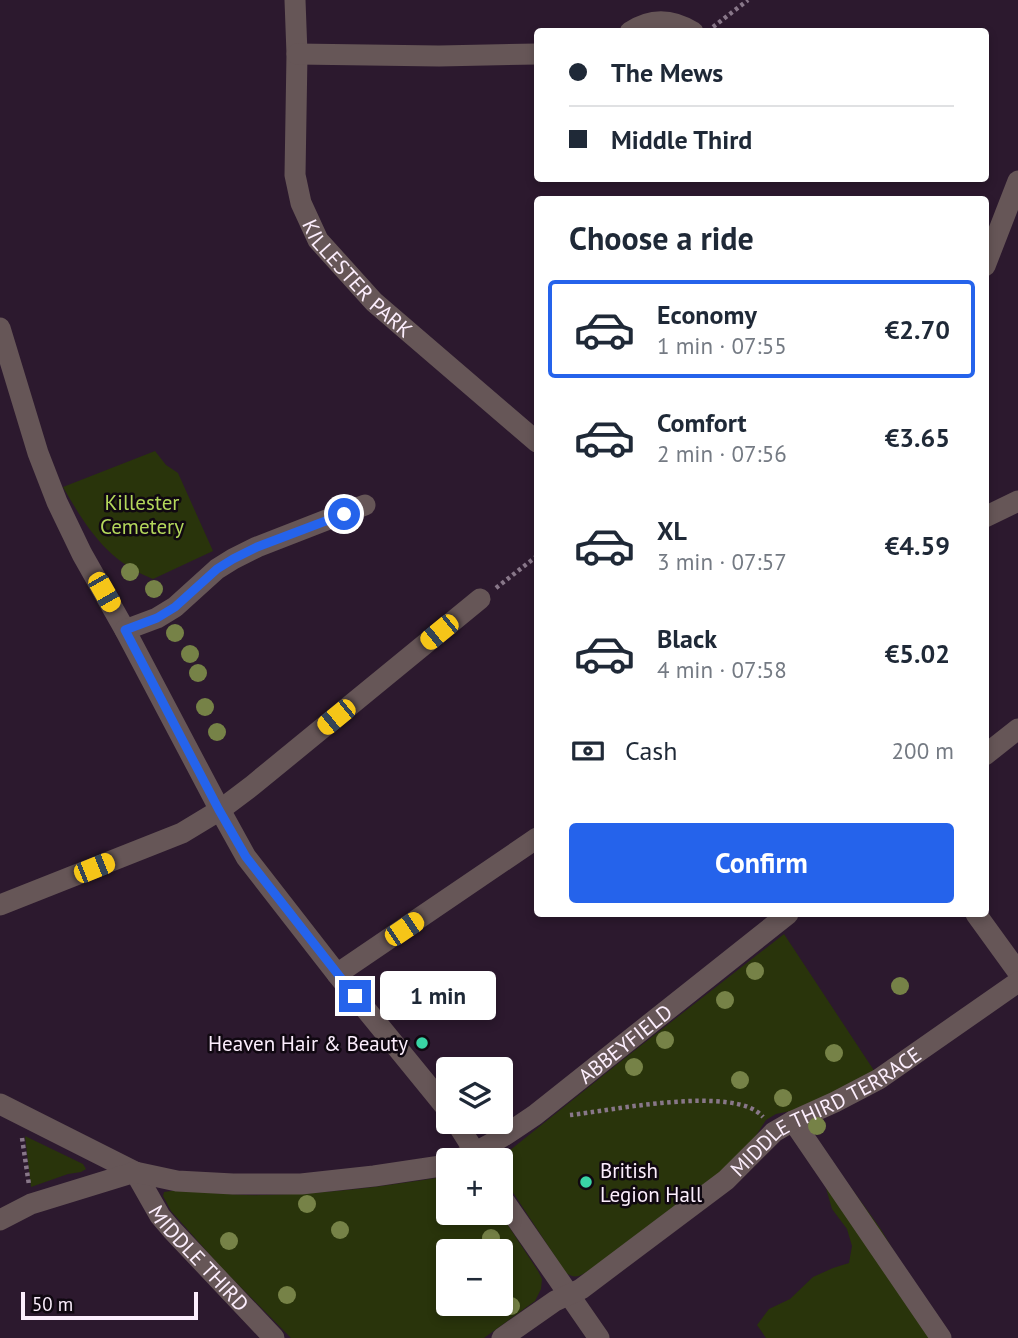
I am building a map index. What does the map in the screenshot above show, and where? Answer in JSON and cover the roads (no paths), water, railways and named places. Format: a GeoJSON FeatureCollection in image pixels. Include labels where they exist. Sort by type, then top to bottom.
{"type":"FeatureCollection","features":[{"type":"Feature","properties":{"kind":"street","name":"KILLESTER PARK"},"geometry":{"type":"LineString","coordinates":[[295,0],[295,175],[301,203],[318,240],[374,302],[534,439]]}},
{"type":"Feature","properties":{"kind":"street"},"geometry":{"type":"LineString","coordinates":[[636,28],[662,21],[686,28]]}},
{"type":"Feature","properties":{"kind":"street"},"geometry":{"type":"LineString","coordinates":[[297,54],[534,54]]}},
{"type":"Feature","properties":{"kind":"street"},"geometry":{"type":"LineString","coordinates":[[989,256],[1018,181]]}},
{"type":"Feature","properties":{"kind":"street"},"geometry":{"type":"LineString","coordinates":[[0,328],[38,453],[57,502],[219,810],[246,857],[436,1095]]}},
{"type":"Feature","properties":{"kind":"street"},"geometry":{"type":"LineString","coordinates":[[989,515],[1018,501]]}},
{"type":"Feature","properties":{"kind":"street"},"geometry":{"type":"LineString","coordinates":[[125,630],[157,618],[175,607],[217,569],[233,559],[365,505]]}},
{"type":"Feature","properties":{"kind":"street"},"geometry":{"type":"LineString","coordinates":[[0,905],[182,833],[219,810],[480,598]]}},
{"type":"Feature","properties":{"kind":"street"},"geometry":{"type":"LineString","coordinates":[[989,752],[1018,729]]}},
{"type":"Feature","properties":{"kind":"street"},"geometry":{"type":"LineString","coordinates":[[337,974],[534,840]]}},
{"type":"Feature","properties":{"kind":"street","name":"ABBEYFIELD"},"geometry":{"type":"LineString","coordinates":[[487,1148],[535,1115],[784,917]]}},
{"type":"Feature","properties":{"kind":"street"},"geometry":{"type":"LineString","coordinates":[[978,917],[1018,972]]}},
{"type":"Feature","properties":{"kind":"street","name":"MIDDLE THIRD TERRACE"},"geometry":{"type":"LineString","coordinates":[[568,1295],[581,1289],[726,1180],[774,1132],[880,1079],[1018,982]]}},
{"type":"Feature","properties":{"kind":"street"},"geometry":{"type":"LineString","coordinates":[[9,1108],[135,1172],[188,1181],[301,1184],[436,1167]]}},
{"type":"Feature","properties":{"kind":"street"},"geometry":{"type":"LineString","coordinates":[[793,1121],[942,1338]]}},
{"type":"Feature","properties":{"kind":"street"},"geometry":{"type":"LineString","coordinates":[[0,1220],[31,1204],[135,1172]]}},
{"type":"Feature","properties":{"kind":"street","name":"MIDDLE THIRD"},"geometry":{"type":"LineString","coordinates":[[135,1172],[160,1216],[274,1338]]}},
{"type":"Feature","properties":{"kind":"street"},"geometry":{"type":"LineString","coordinates":[[513,1214],[599,1338]]}},
{"type":"Feature","properties":{"kind":"street"},"geometry":{"type":"LineString","coordinates":[[502,1338],[568,1295]]}},
{"type":"Feature","properties":{"kind":"place","name":"Heaven Hair & Beauty"},"geometry":{"type":"Point","coordinates":[422,1043]}},
{"type":"Feature","properties":{"kind":"place","name":"British Legion Hall"},"geometry":{"type":"Point","coordinates":[586,1182]}},
{"type":"Feature","properties":{"kind":"park label","name":"Killester Cemetery"},"geometry":{"type":"Point","coordinates":[142,514]}}]}
